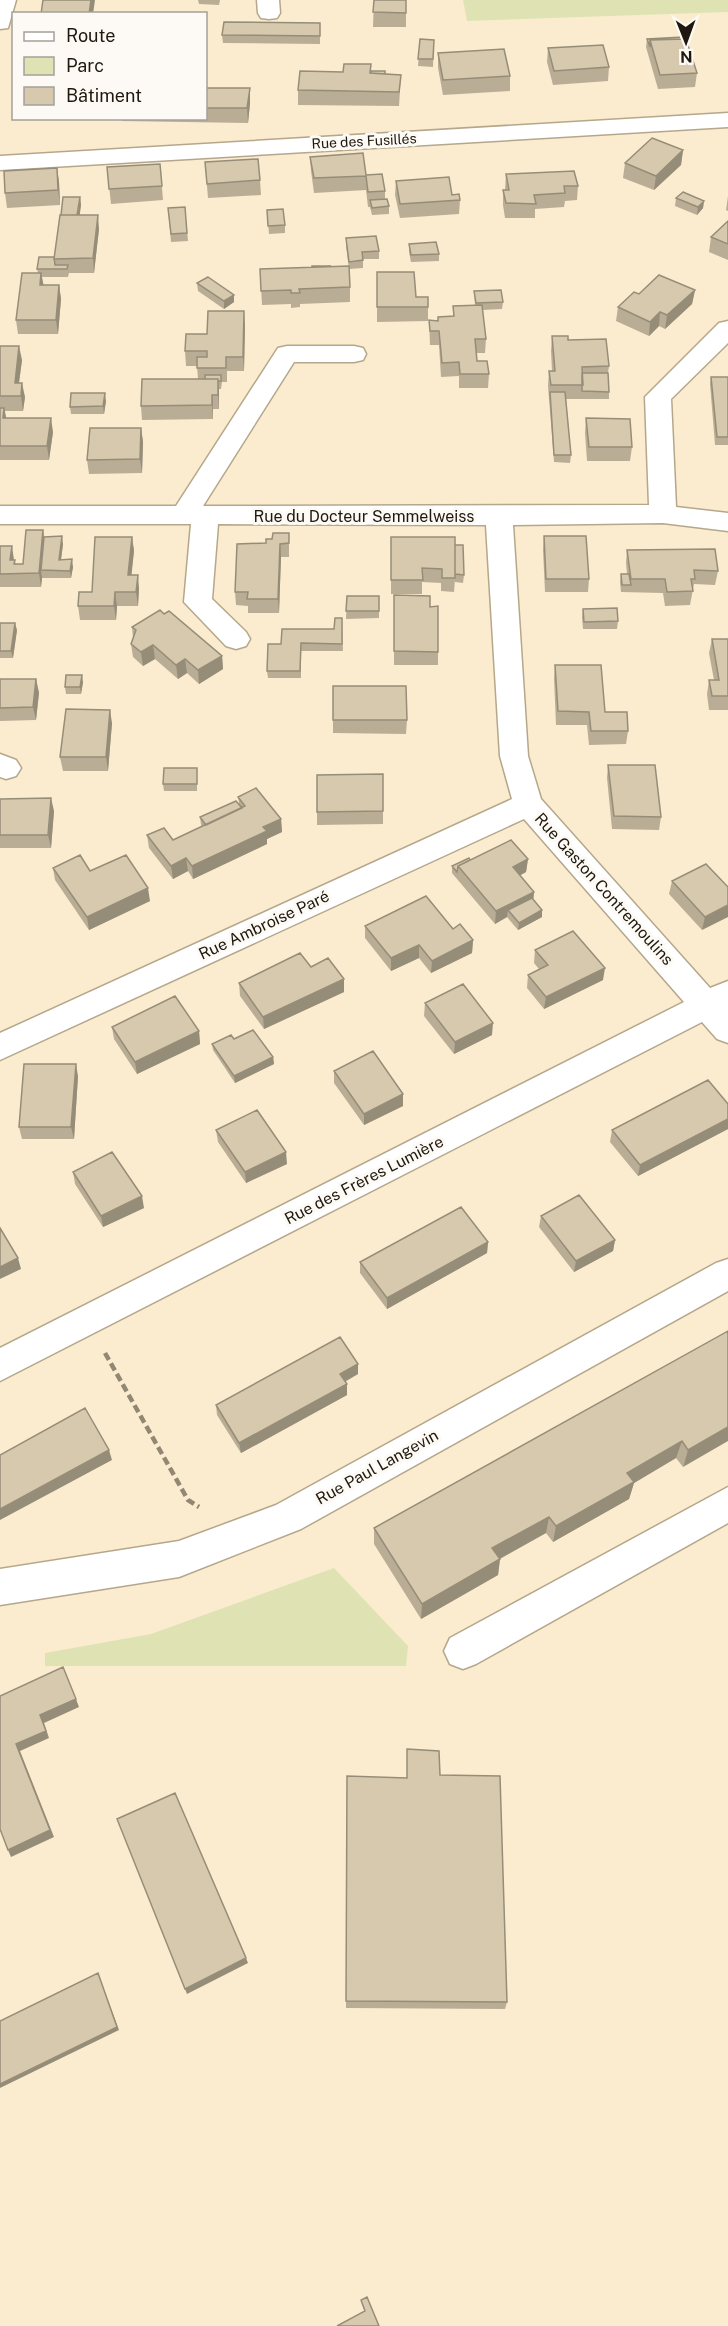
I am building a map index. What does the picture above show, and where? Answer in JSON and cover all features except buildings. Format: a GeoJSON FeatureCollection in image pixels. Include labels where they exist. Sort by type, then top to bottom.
{"type":"FeatureCollection","features":[{"type":"Feature","properties":{"kind":"street"},"geometry":{"type":"LineString","coordinates":[[0,23],[5,0]]}},
{"type":"Feature","properties":{"kind":"street","name":"Rue des Fusillés"},"geometry":{"type":"LineString","coordinates":[[0,163],[728,120]]}},
{"type":"Feature","properties":{"kind":"street"},"geometry":{"type":"LineString","coordinates":[[663,514],[658,397],[728,329]]}},
{"type":"Feature","properties":{"kind":"street"},"geometry":{"type":"LineString","coordinates":[[236,639],[198,602],[194,516],[287,354],[354,354]]}},
{"type":"Feature","properties":{"kind":"street","name":"Rue du Docteur Semmelweiss"},"geometry":{"type":"LineString","coordinates":[[0,515],[663,514],[728,522]]}},
{"type":"Feature","properties":{"kind":"street","name":"Rue Gaston Contremoulins"},"geometry":{"type":"LineString","coordinates":[[499,516],[514,756],[528,804],[718,1000],[728,1030]]}},
{"type":"Feature","properties":{"kind":"street","name":"Rue Ambroise Paré"},"geometry":{"type":"LineString","coordinates":[[0,1047],[528,804]]}},
{"type":"Feature","properties":{"kind":"street","name":"Rue des Frères Lumière"},"geometry":{"type":"LineString","coordinates":[[0,1365],[718,1000]]}},
{"type":"Feature","properties":{"kind":"street","name":"Rue Paul Langevin"},"geometry":{"type":"LineString","coordinates":[[0,1587],[179,1559],[288,1517],[728,1275]]}},
{"type":"Feature","properties":{"kind":"street"},"geometry":{"type":"LineString","coordinates":[[463,1651],[728,1504]]}},
{"type":"Feature","properties":{"kind":"path"},"geometry":{"type":"LineString","coordinates":[[87,1321],[188,1500],[238,1536]]}},
{"type":"Feature","properties":{"kind":"green space"},"geometry":{"type":"Polygon","coordinates":[[[463,0],[728,0],[728,12],[467,21],[463,0]]]}},
{"type":"Feature","properties":{"kind":"green space"},"geometry":{"type":"Polygon","coordinates":[[[334,1568],[408,1646],[406,1666],[45,1666],[45,1653],[151,1634],[334,1568]]]}}]}
